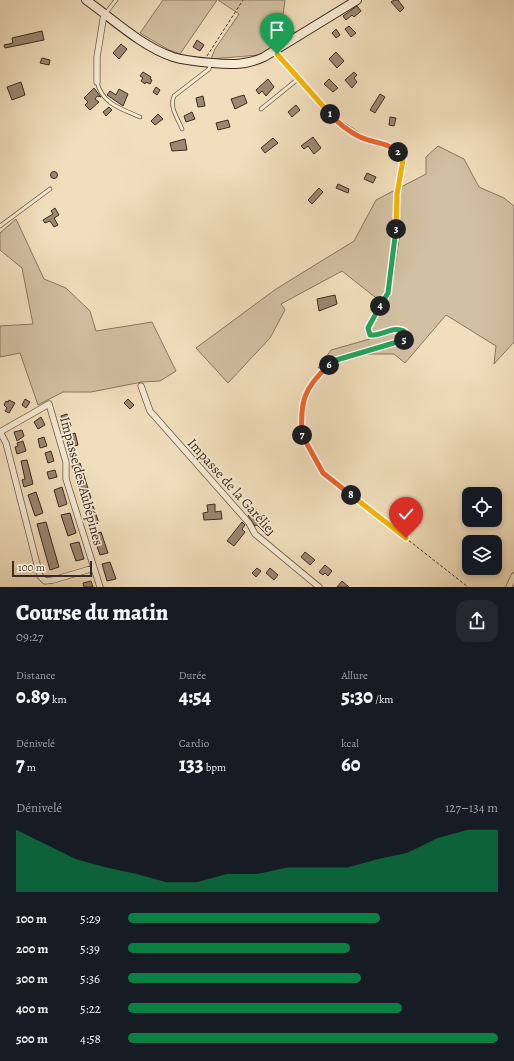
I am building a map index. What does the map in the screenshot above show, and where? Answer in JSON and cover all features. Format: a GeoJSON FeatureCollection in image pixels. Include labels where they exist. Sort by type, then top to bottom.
{"type":"FeatureCollection","features":[{"type":"Feature","properties":{"kind":"main road"},"geometry":{"type":"LineString","coordinates":[[86,0],[104,14],[158,50],[180,58],[231,65],[249,63],[275,51],[357,0]]}},
{"type":"Feature","properties":{"kind":"street"},"geometry":{"type":"LineString","coordinates":[[97,82],[97,57],[104,14]]}},
{"type":"Feature","properties":{"kind":"street"},"geometry":{"type":"LineString","coordinates":[[275,51],[335,120],[360,137],[392,147],[400,153],[403,160],[397,194],[396,238],[388,293],[378,311]]}},
{"type":"Feature","properties":{"kind":"street","name":"Impasse de la Garélie"},"geometry":{"type":"LineString","coordinates":[[141,386],[150,411],[249,522],[255,534],[319,587]]}},
{"type":"Feature","properties":{"kind":"street","name":"Impasse des Aubépines"},"geometry":{"type":"LineString","coordinates":[[0,432],[48,404],[66,462],[66,479],[100,587]]}},
{"type":"Feature","properties":{"kind":"street"},"geometry":{"type":"LineString","coordinates":[[0,432],[6,443],[40,576],[45,581],[53,580],[94,568]]}},
{"type":"Feature","properties":{"kind":"street"},"geometry":{"type":"LineString","coordinates":[[509,587],[514,576]]}},
{"type":"Feature","properties":{"kind":"lane"},"geometry":{"type":"LineString","coordinates":[[104,14],[116,0]]}},
{"type":"Feature","properties":{"kind":"lane"},"geometry":{"type":"LineString","coordinates":[[182,129],[173,108],[174,96],[209,68],[208,63]]}},
{"type":"Feature","properties":{"kind":"lane"},"geometry":{"type":"LineString","coordinates":[[261,109],[298,79]]}},
{"type":"Feature","properties":{"kind":"lane"},"geometry":{"type":"LineString","coordinates":[[97,82],[100,92],[110,104],[140,117]]}},
{"type":"Feature","properties":{"kind":"lane"},"geometry":{"type":"LineString","coordinates":[[0,226],[50,189]]}},
{"type":"Feature","properties":{"kind":"path"},"geometry":{"type":"LineString","coordinates":[[208,63],[211,47],[231,21],[243,0]]}},
{"type":"Feature","properties":{"kind":"path"},"geometry":{"type":"LineString","coordinates":[[378,311],[368,328],[370,335],[375,336],[396,329],[404,331],[408,338],[333,361],[316,378],[304,396],[301,417],[303,438],[323,473],[468,587]]}},
{"type":"Feature","properties":{"kind":"shaded area"},"geometry":{"type":"Polygon","coordinates":[[[163,0],[217,0],[180,54],[169,50],[140,33],[163,0]]]}},
{"type":"Feature","properties":{"kind":"shaded area"},"geometry":{"type":"Polygon","coordinates":[[[218,0],[285,0],[283,15],[295,33],[259,55],[211,59],[215,49],[239,14],[218,0]]]}},
{"type":"Feature","properties":{"kind":"shaded area"},"geometry":{"type":"Polygon","coordinates":[[[438,146],[464,159],[479,187],[504,198],[514,206],[514,342],[494,364],[496,346],[446,315],[405,363],[394,354],[367,354],[318,368],[331,350],[370,339],[372,326],[385,305],[342,271],[281,304],[285,310],[270,338],[228,383],[196,348],[276,289],[354,241],[376,200],[426,174],[426,157],[438,146]]]}},
{"type":"Feature","properties":{"kind":"shaded area"},"geometry":{"type":"Polygon","coordinates":[[[16,219],[44,279],[66,288],[90,311],[96,331],[152,322],[176,371],[160,381],[142,382],[91,392],[63,392],[38,405],[20,353],[0,357],[0,326],[33,324],[22,268],[0,250],[0,233],[16,219]]]}},
{"type":"Feature","properties":{"kind":"building"},"geometry":{"type":"Polygon","coordinates":[[[398,0],[404,8],[400,12],[391,2],[398,0]]]}},
{"type":"Feature","properties":{"kind":"building"},"geometry":{"type":"Polygon","coordinates":[[[357,6],[361,11],[354,17],[352,15],[346,20],[343,16],[357,6]]]}},
{"type":"Feature","properties":{"kind":"building"},"geometry":{"type":"Polygon","coordinates":[[[349,26],[356,33],[351,37],[345,29],[349,26]]]}},
{"type":"Feature","properties":{"kind":"building"},"geometry":{"type":"Polygon","coordinates":[[[336,29],[340,35],[336,38],[332,33],[336,29]]]}},
{"type":"Feature","properties":{"kind":"building"},"geometry":{"type":"Polygon","coordinates":[[[42,31],[44,40],[5,48],[4,45],[13,43],[12,38],[42,31]]]}},
{"type":"Feature","properties":{"kind":"building"},"geometry":{"type":"Polygon","coordinates":[[[197,40],[204,45],[200,51],[193,47],[197,40]]]}},
{"type":"Feature","properties":{"kind":"building"},"geometry":{"type":"Polygon","coordinates":[[[121,44],[127,49],[119,59],[113,53],[121,44]]]}},
{"type":"Feature","properties":{"kind":"building"},"geometry":{"type":"Polygon","coordinates":[[[336,52],[344,61],[337,68],[329,59],[336,52]]]}},
{"type":"Feature","properties":{"kind":"building"},"geometry":{"type":"Polygon","coordinates":[[[42,58],[50,60],[49,65],[40,63],[42,58]]]}},
{"type":"Feature","properties":{"kind":"building"},"geometry":{"type":"Polygon","coordinates":[[[143,72],[151,77],[150,79],[152,80],[150,84],[146,82],[145,84],[141,81],[143,78],[140,76],[143,72]]]}},
{"type":"Feature","properties":{"kind":"building"},"geometry":{"type":"Polygon","coordinates":[[[354,72],[357,75],[354,78],[357,82],[352,88],[345,80],[354,72]]]}},
{"type":"Feature","properties":{"kind":"building"},"geometry":{"type":"Polygon","coordinates":[[[268,79],[274,87],[266,96],[262,91],[259,94],[256,90],[268,79]]]}},
{"type":"Feature","properties":{"kind":"building"},"geometry":{"type":"Polygon","coordinates":[[[329,79],[338,88],[333,92],[324,84],[329,79]]]}},
{"type":"Feature","properties":{"kind":"building"},"geometry":{"type":"Polygon","coordinates":[[[21,82],[25,95],[12,100],[7,87],[21,82]]]}},
{"type":"Feature","properties":{"kind":"building"},"geometry":{"type":"Polygon","coordinates":[[[156,87],[160,90],[157,95],[153,92],[156,87]]]}},
{"type":"Feature","properties":{"kind":"building"},"geometry":{"type":"Polygon","coordinates":[[[94,88],[101,97],[97,96],[95,99],[99,102],[90,110],[85,105],[88,102],[84,98],[94,88]]]}},
{"type":"Feature","properties":{"kind":"building"},"geometry":{"type":"Polygon","coordinates":[[[119,89],[128,94],[123,106],[107,95],[110,91],[116,95],[119,89]]]}},
{"type":"Feature","properties":{"kind":"building"},"geometry":{"type":"Polygon","coordinates":[[[380,94],[385,97],[375,113],[370,110],[380,94]]]}},
{"type":"Feature","properties":{"kind":"building"},"geometry":{"type":"Polygon","coordinates":[[[244,95],[247,103],[235,109],[231,99],[244,95]]]}},
{"type":"Feature","properties":{"kind":"building"},"geometry":{"type":"Polygon","coordinates":[[[203,96],[205,106],[198,107],[196,98],[203,96]]]}},
{"type":"Feature","properties":{"kind":"building"},"geometry":{"type":"Polygon","coordinates":[[[296,105],[300,110],[292,117],[288,112],[296,105]]]}},
{"type":"Feature","properties":{"kind":"building"},"geometry":{"type":"Polygon","coordinates":[[[109,107],[112,110],[106,116],[103,112],[109,107]]]}},
{"type":"Feature","properties":{"kind":"building"},"geometry":{"type":"Polygon","coordinates":[[[192,112],[195,119],[186,122],[184,116],[192,112]]]}},
{"type":"Feature","properties":{"kind":"building"},"geometry":{"type":"Polygon","coordinates":[[[158,114],[163,119],[155,125],[151,121],[158,114]]]}},
{"type":"Feature","properties":{"kind":"building"},"geometry":{"type":"Polygon","coordinates":[[[390,117],[396,118],[394,126],[389,125],[390,117]]]}},
{"type":"Feature","properties":{"kind":"building"},"geometry":{"type":"Polygon","coordinates":[[[228,120],[230,127],[218,130],[216,123],[228,120]]]}},
{"type":"Feature","properties":{"kind":"building"},"geometry":{"type":"Polygon","coordinates":[[[313,137],[321,148],[314,154],[308,146],[304,149],[301,146],[313,137]]]}},
{"type":"Feature","properties":{"kind":"building"},"geometry":{"type":"Polygon","coordinates":[[[273,138],[278,143],[265,153],[261,148],[273,138]]]}},
{"type":"Feature","properties":{"kind":"building"},"geometry":{"type":"Polygon","coordinates":[[[185,139],[187,150],[172,151],[170,143],[185,139]]]}},
{"type":"Feature","properties":{"kind":"building"},"geometry":{"type":"Polygon","coordinates":[[[54,172],[57,175],[54,178],[51,175],[54,172]]]}},
{"type":"Feature","properties":{"kind":"building"},"geometry":{"type":"Polygon","coordinates":[[[367,173],[376,177],[373,183],[364,179],[367,173]]]}},
{"type":"Feature","properties":{"kind":"building"},"geometry":{"type":"Polygon","coordinates":[[[338,184],[349,189],[348,193],[336,188],[338,184]]]}},
{"type":"Feature","properties":{"kind":"building"},"geometry":{"type":"Polygon","coordinates":[[[319,188],[323,192],[312,204],[308,200],[319,188]]]}},
{"type":"Feature","properties":{"kind":"building"},"geometry":{"type":"Polygon","coordinates":[[[55,208],[59,215],[54,218],[58,225],[54,227],[50,221],[45,223],[43,220],[53,214],[51,211],[55,208]]]}},
{"type":"Feature","properties":{"kind":"building"},"geometry":{"type":"Polygon","coordinates":[[[335,295],[337,304],[319,311],[317,299],[335,295]]]}},
{"type":"Feature","properties":{"kind":"building"},"geometry":{"type":"Polygon","coordinates":[[[25,399],[30,402],[26,408],[22,405],[25,399]]]}},
{"type":"Feature","properties":{"kind":"building"},"geometry":{"type":"Polygon","coordinates":[[[128,399],[134,405],[130,409],[124,403],[128,399]]]}},
{"type":"Feature","properties":{"kind":"building"},"geometry":{"type":"Polygon","coordinates":[[[9,400],[15,403],[9,413],[5,411],[7,408],[4,405],[6,401],[8,402],[9,400]]]}},
{"type":"Feature","properties":{"kind":"building"},"geometry":{"type":"Polygon","coordinates":[[[67,414],[71,426],[65,428],[61,416],[67,414]]]}},
{"type":"Feature","properties":{"kind":"building"},"geometry":{"type":"Polygon","coordinates":[[[41,417],[45,425],[38,429],[34,422],[41,417]]]}},
{"type":"Feature","properties":{"kind":"building"},"geometry":{"type":"Polygon","coordinates":[[[22,430],[24,436],[17,441],[14,432],[22,430]]]}},
{"type":"Feature","properties":{"kind":"building"},"geometry":{"type":"Polygon","coordinates":[[[75,433],[78,445],[72,447],[67,436],[75,433]]]}},
{"type":"Feature","properties":{"kind":"building"},"geometry":{"type":"Polygon","coordinates":[[[44,437],[47,446],[40,448],[38,439],[44,437]]]}},
{"type":"Feature","properties":{"kind":"building"},"geometry":{"type":"Polygon","coordinates":[[[23,441],[26,451],[17,454],[15,447],[18,446],[17,443],[23,441]]]}},
{"type":"Feature","properties":{"kind":"building"},"geometry":{"type":"Polygon","coordinates":[[[51,451],[54,461],[48,463],[45,453],[51,451]]]}},
{"type":"Feature","properties":{"kind":"building"},"geometry":{"type":"Polygon","coordinates":[[[27,460],[33,484],[24,487],[22,480],[25,479],[21,461],[27,460]]]}},
{"type":"Feature","properties":{"kind":"building"},"geometry":{"type":"Polygon","coordinates":[[[80,463],[91,498],[83,500],[72,466],[80,463]]]}},
{"type":"Feature","properties":{"kind":"building"},"geometry":{"type":"Polygon","coordinates":[[[55,470],[57,477],[49,479],[47,472],[55,470]]]}},
{"type":"Feature","properties":{"kind":"building"},"geometry":{"type":"Polygon","coordinates":[[[62,487],[67,504],[59,507],[54,490],[62,487]]]}},
{"type":"Feature","properties":{"kind":"building"},"geometry":{"type":"Polygon","coordinates":[[[36,492],[43,513],[35,516],[28,495],[36,492]]]}},
{"type":"Feature","properties":{"kind":"building"},"geometry":{"type":"Polygon","coordinates":[[[215,504],[215,512],[221,511],[222,519],[204,520],[203,513],[208,512],[207,505],[215,504]]]}},
{"type":"Feature","properties":{"kind":"building"},"geometry":{"type":"Polygon","coordinates":[[[93,506],[99,523],[90,526],[85,509],[93,506]]]}},
{"type":"Feature","properties":{"kind":"building"},"geometry":{"type":"Polygon","coordinates":[[[256,509],[265,518],[262,520],[273,531],[268,536],[257,525],[255,526],[248,516],[256,509]]]}},
{"type":"Feature","properties":{"kind":"building"},"geometry":{"type":"Polygon","coordinates":[[[70,513],[76,533],[68,536],[61,515],[70,513]]]}},
{"type":"Feature","properties":{"kind":"building"},"geometry":{"type":"Polygon","coordinates":[[[46,522],[59,567],[50,570],[37,524],[46,522]]]}},
{"type":"Feature","properties":{"kind":"building"},"geometry":{"type":"Polygon","coordinates":[[[242,522],[245,525],[242,529],[245,532],[234,546],[227,541],[242,522]]]}},
{"type":"Feature","properties":{"kind":"building"},"geometry":{"type":"Polygon","coordinates":[[[101,532],[108,553],[100,555],[93,535],[101,532]]]}},
{"type":"Feature","properties":{"kind":"building"},"geometry":{"type":"Polygon","coordinates":[[[79,542],[84,559],[76,561],[70,544],[79,542]]]}},
{"type":"Feature","properties":{"kind":"building"},"geometry":{"type":"Polygon","coordinates":[[[305,552],[315,560],[310,565],[301,557],[305,552]]]}},
{"type":"Feature","properties":{"kind":"building"},"geometry":{"type":"Polygon","coordinates":[[[110,562],[116,579],[107,581],[102,564],[110,562]]]}},
{"type":"Feature","properties":{"kind":"building"},"geometry":{"type":"Polygon","coordinates":[[[325,565],[332,571],[328,576],[325,573],[323,575],[319,572],[325,565]]]}},
{"type":"Feature","properties":{"kind":"building"},"geometry":{"type":"Polygon","coordinates":[[[257,568],[261,571],[256,577],[252,573],[257,568]]]}},
{"type":"Feature","properties":{"kind":"building"},"geometry":{"type":"Polygon","coordinates":[[[270,568],[278,575],[274,580],[266,573],[270,568]]]}},
{"type":"Feature","properties":{"kind":"building"},"geometry":{"type":"Polygon","coordinates":[[[91,581],[93,587],[84,587],[83,583],[91,581]]]}},
{"type":"Feature","properties":{"kind":"building"},"geometry":{"type":"Polygon","coordinates":[[[342,581],[349,587],[337,587],[342,581]]]}},
{"type":"Feature","properties":{"kind":"route"},"geometry":{"type":"LineString","coordinates":[[277,54],[335,120],[360,137],[392,147],[400,153],[403,160],[397,194],[396,238],[388,293],[368,328],[370,335],[375,336],[396,329],[404,331],[408,338],[385,347],[333,361],[316,378],[304,396],[301,417],[303,438],[323,473],[406,538]]}}]}
